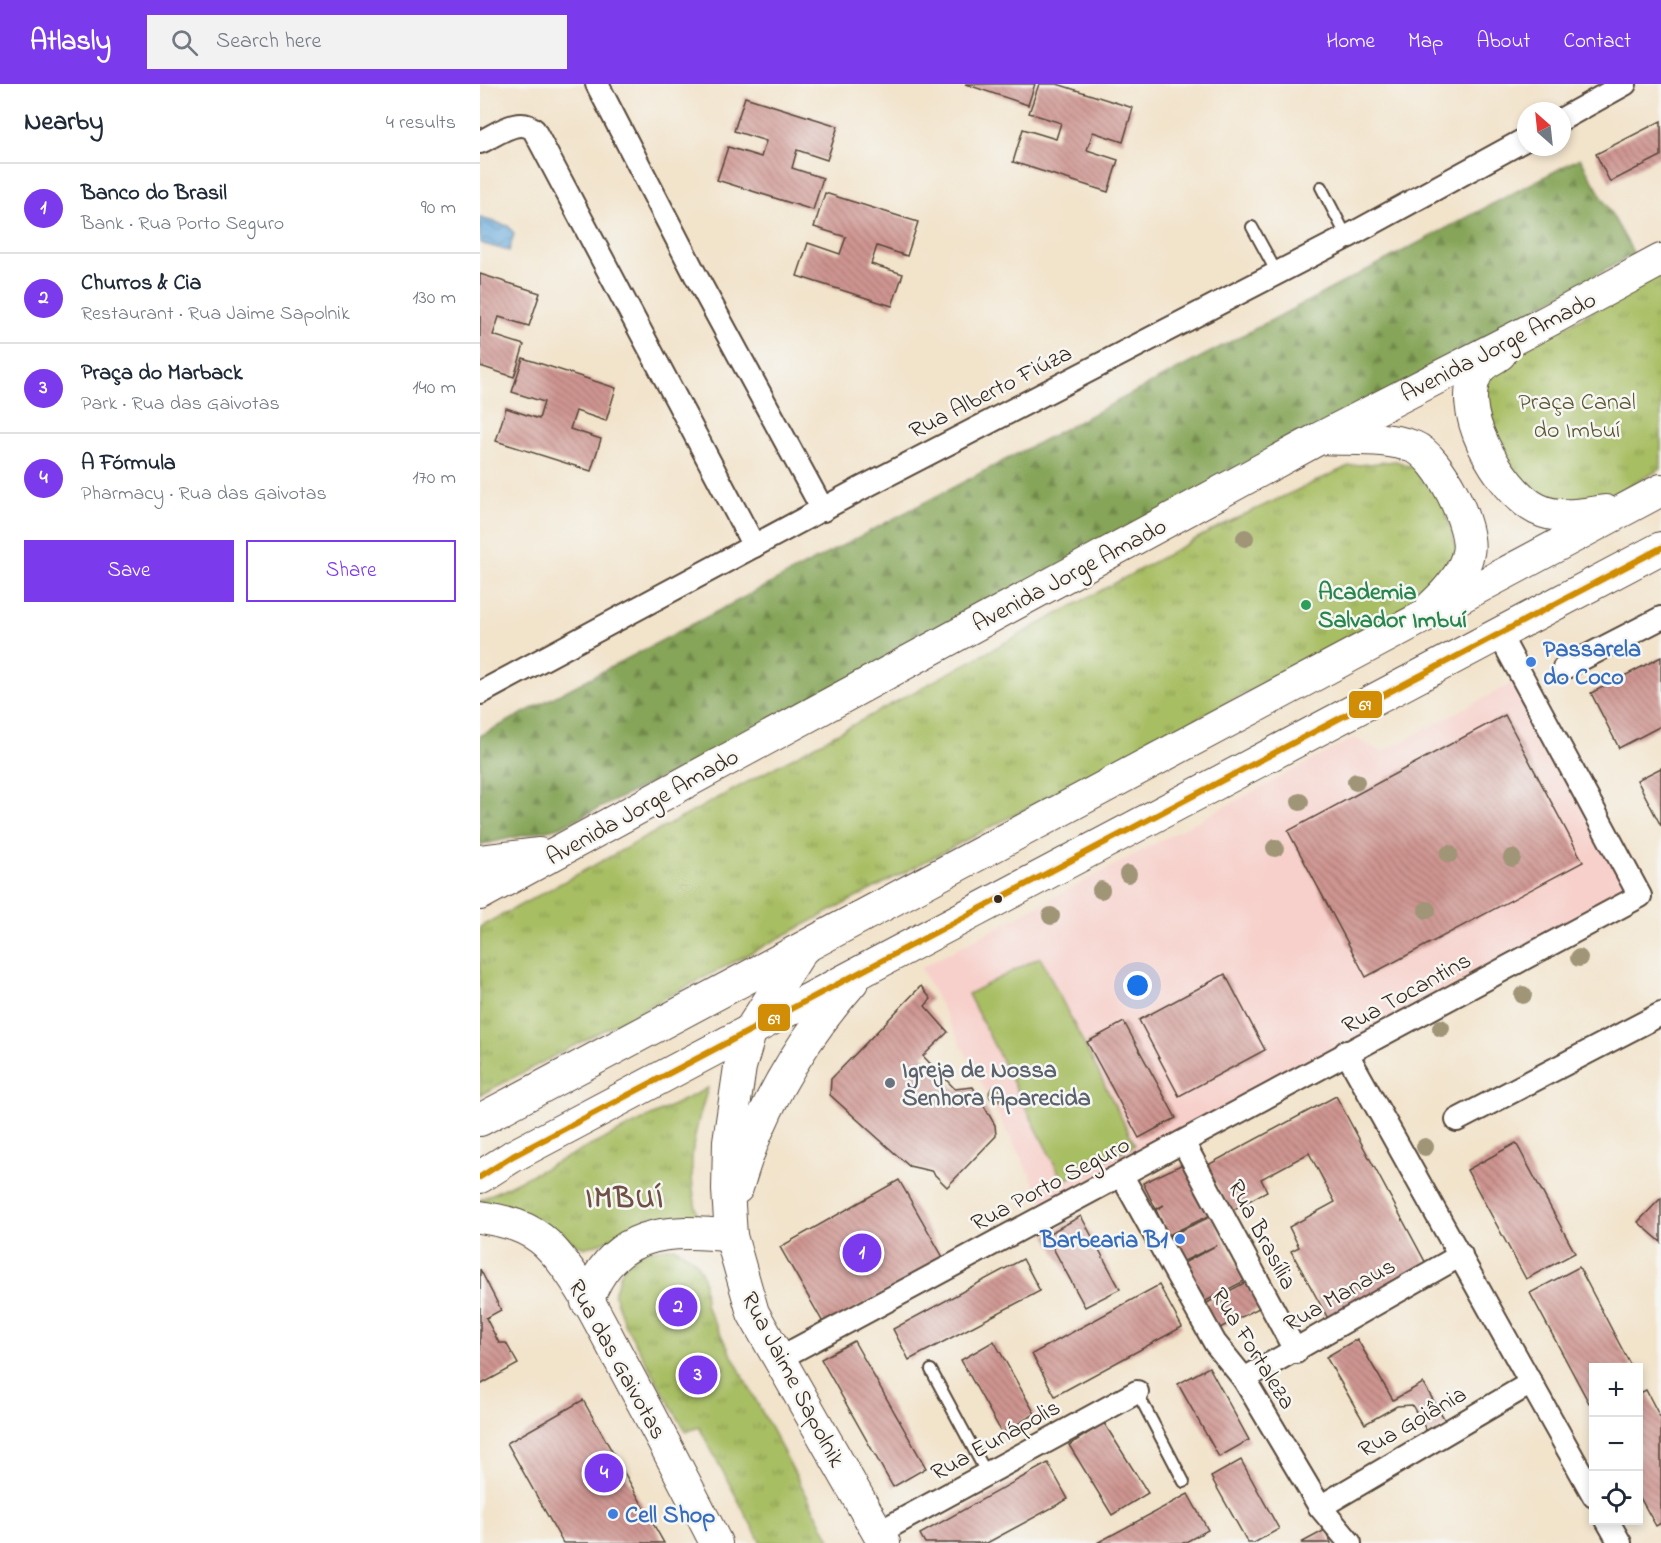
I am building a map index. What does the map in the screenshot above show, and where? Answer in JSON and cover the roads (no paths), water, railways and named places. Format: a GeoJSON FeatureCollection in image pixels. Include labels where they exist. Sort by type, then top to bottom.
{"type":"FeatureCollection","features":[{"type":"Feature","properties":{"kind":"main road","name":"Avenida Jorge Amado"},"geometry":{"type":"LineString","coordinates":[[480,894],[1320,438],[1661,260]]}},
{"type":"Feature","properties":{"kind":"main road"},"geometry":{"type":"LineString","coordinates":[[1548,321],[1481,367],[1474,384],[1472,408],[1476,431],[1488,456],[1517,492],[1536,509],[1564,517],[1628,507]]}},
{"type":"Feature","properties":{"kind":"main road"},"geometry":{"type":"LineString","coordinates":[[1320,438],[1393,442],[1415,448],[1428,457],[1444,478],[1468,536],[1468,553],[1451,587],[1421,617]]}},
{"type":"Feature","properties":{"kind":"main road"},"geometry":{"type":"LineString","coordinates":[[480,1120],[1661,490]]}},
{"type":"Feature","properties":{"kind":"main road"},"geometry":{"type":"LineString","coordinates":[[480,1177],[513,1156],[751,1029],[1498,632],[1661,548]]}},
{"type":"Feature","properties":{"kind":"main road"},"geometry":{"type":"LineString","coordinates":[[480,861],[558,851]]}},
{"type":"Feature","properties":{"kind":"main road"},"geometry":{"type":"LineString","coordinates":[[751,1029],[805,945]]}},
{"type":"Feature","properties":{"kind":"main road"},"geometry":{"type":"LineString","coordinates":[[587,1302],[595,1280],[602,1269],[631,1245],[670,1232],[730,1225],[745,1161],[766,1109],[793,1060],[818,1023],[862,971]]}},
{"type":"Feature","properties":{"kind":"main road","name":"Rua Jaime Sapolnik"},"geometry":{"type":"LineString","coordinates":[[751,1029],[733,1101],[728,1150],[730,1225],[753,1313],[881,1538]]}},
{"type":"Feature","properties":{"kind":"main road","name":"Rua das Gaivotas"},"geometry":{"type":"LineString","coordinates":[[480,1217],[504,1221],[525,1228],[546,1243],[565,1265],[716,1543]]}},
{"type":"Feature","properties":{"kind":"street"},"geometry":{"type":"LineString","coordinates":[[597,84],[702,287],[823,510]]}},
{"type":"Feature","properties":{"kind":"street"},"geometry":{"type":"LineString","coordinates":[[1571,114],[1625,84]]}},
{"type":"Feature","properties":{"kind":"street"},"geometry":{"type":"LineString","coordinates":[[480,142],[517,124],[525,123],[534,130],[754,546]]}},
{"type":"Feature","properties":{"kind":"street","name":"Rua Alberto Fiúza"},"geometry":{"type":"LineString","coordinates":[[480,693],[754,546],[1347,237],[1517,143]]}},
{"type":"Feature","properties":{"kind":"street"},"geometry":{"type":"LineString","coordinates":[[1564,668],[1661,618]]}},
{"type":"Feature","properties":{"kind":"street","name":"Rua Tocantins"},"geometry":{"type":"LineString","coordinates":[[1498,632],[1640,896],[1346,1052],[1589,1489]]}},
{"type":"Feature","properties":{"kind":"street"},"geometry":{"type":"LineString","coordinates":[[1458,1120],[1661,1014]]}},
{"type":"Feature","properties":{"kind":"street","name":"Rua Porto Seguro"},"geometry":{"type":"LineString","coordinates":[[778,1359],[1122,1176],[1346,1052]]}},
{"type":"Feature","properties":{"kind":"street","name":"Rua Brasília"},"geometry":{"type":"LineString","coordinates":[[1183,1142],[1296,1352]]}},
{"type":"Feature","properties":{"kind":"street","name":"Rua Fortaleza"},"geometry":{"type":"LineString","coordinates":[[1122,1176],[1215,1343],[1244,1379],[1320,1507],[1350,1543]]}},
{"type":"Feature","properties":{"kind":"street","name":"Rua Manaus"},"geometry":{"type":"LineString","coordinates":[[1244,1379],[1296,1352],[1461,1255]]}},
{"type":"Feature","properties":{"kind":"street","name":"Rua Goiânia"},"geometry":{"type":"LineString","coordinates":[[1320,1507],[1531,1383]]}},
{"type":"Feature","properties":{"kind":"street","name":"Rua Eunápolis"},"geometry":{"type":"LineString","coordinates":[[881,1538],[987,1474],[1137,1392]]}},
{"type":"Feature","properties":{"kind":"street"},"geometry":{"type":"LineString","coordinates":[[1609,1525],[1620,1543]]}},
{"type":"Feature","properties":{"kind":"lane"},"geometry":{"type":"LineString","coordinates":[[1321,187],[1347,237]]}},
{"type":"Feature","properties":{"kind":"lane"},"geometry":{"type":"LineString","coordinates":[[1252,227],[1277,273]]}},
{"type":"Feature","properties":{"kind":"lane"},"geometry":{"type":"LineString","coordinates":[[931,1370],[987,1474]]}},
{"type":"Feature","properties":{"kind":"lane"},"geometry":{"type":"LineString","coordinates":[[1137,1392],[1184,1482]]}},
{"type":"Feature","properties":{"kind":"water"},"geometry":{"type":"Polygon","coordinates":[[[480,218],[508,226],[514,234],[509,251],[480,243],[480,218]]]}},
{"type":"Feature","properties":{"kind":"place","name":"Academia Salvador Imbuí"},"geometry":{"type":"Point","coordinates":[1306,605]}},
{"type":"Feature","properties":{"kind":"place","name":"Passarela do Coco"},"geometry":{"type":"Point","coordinates":[1531,662]}},
{"type":"Feature","properties":{"kind":"place","name":"Igreja de Nossa Senhora Aparecida"},"geometry":{"type":"Point","coordinates":[890,1083]}},
{"type":"Feature","properties":{"kind":"place","name":"Barbearia B1"},"geometry":{"type":"Point","coordinates":[1180,1239]}},
{"type":"Feature","properties":{"kind":"place","name":"Banco do Brasil"},"geometry":{"type":"Point","coordinates":[862,1253]}},
{"type":"Feature","properties":{"kind":"place","name":"Churros & Cia"},"geometry":{"type":"Point","coordinates":[678,1307]}},
{"type":"Feature","properties":{"kind":"place","name":"Praça do Marback"},"geometry":{"type":"Point","coordinates":[698,1375]}},
{"type":"Feature","properties":{"kind":"place","name":"A Fórmula"},"geometry":{"type":"Point","coordinates":[604,1473]}},
{"type":"Feature","properties":{"kind":"place","name":"Cell Shop"},"geometry":{"type":"Point","coordinates":[613,1514]}},
{"type":"Feature","properties":{"kind":"district","name":"IMBUÍ"},"geometry":{"type":"Point","coordinates":[625,1197]}},
{"type":"Feature","properties":{"kind":"park label","name":"Praça Canal do Imbuí"},"geometry":{"type":"Point","coordinates":[1577,415]}}]}
